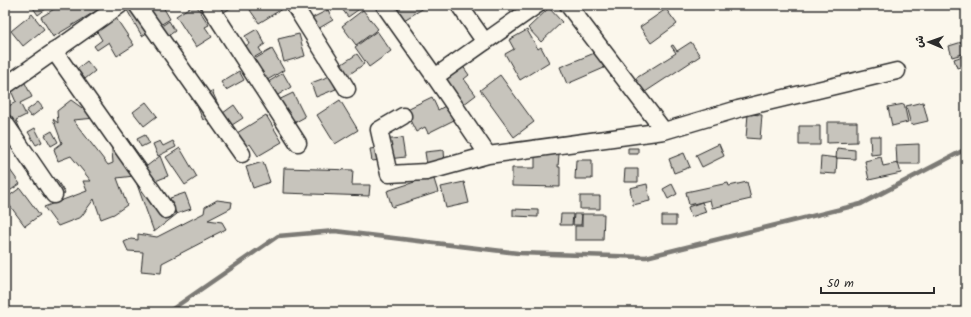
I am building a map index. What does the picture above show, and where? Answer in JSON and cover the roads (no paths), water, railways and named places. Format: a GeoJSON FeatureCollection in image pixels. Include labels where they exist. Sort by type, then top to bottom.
{"type":"FeatureCollection","features":[{"type":"Feature","properties":{"kind":"street"},"geometry":{"type":"LineString","coordinates":[[5,86],[120,5]]}},
{"type":"Feature","properties":{"kind":"street"},"geometry":{"type":"LineString","coordinates":[[137,5],[242,154]]}},
{"type":"Feature","properties":{"kind":"street"},"geometry":{"type":"LineString","coordinates":[[209,5],[298,143]]}},
{"type":"Feature","properties":{"kind":"street"},"geometry":{"type":"LineString","coordinates":[[294,5],[347,89]]}},
{"type":"Feature","properties":{"kind":"street"},"geometry":{"type":"LineString","coordinates":[[384,5],[488,155]]}},
{"type":"Feature","properties":{"kind":"street"},"geometry":{"type":"LineString","coordinates":[[459,5],[485,42]]}},
{"type":"Feature","properties":{"kind":"street"},"geometry":{"type":"LineString","coordinates":[[435,77],[537,5]]}},
{"type":"Feature","properties":{"kind":"street"},"geometry":{"type":"LineString","coordinates":[[568,5],[664,131]]}},
{"type":"Feature","properties":{"kind":"street"},"geometry":{"type":"LineString","coordinates":[[54,51],[166,210]]}},
{"type":"Feature","properties":{"kind":"street"},"geometry":{"type":"LineString","coordinates":[[403,116],[379,130],[389,174],[426,172],[488,155],[664,131],[738,109],[897,71]]}},
{"type":"Feature","properties":{"kind":"street"},"geometry":{"type":"LineString","coordinates":[[5,123],[54,195]]}},
{"type":"Feature","properties":{"kind":"waterway"},"geometry":{"type":"LineString","coordinates":[[161,312],[171,310],[278,236],[335,231],[518,253],[646,257],[861,204],[966,149]]}}]}
